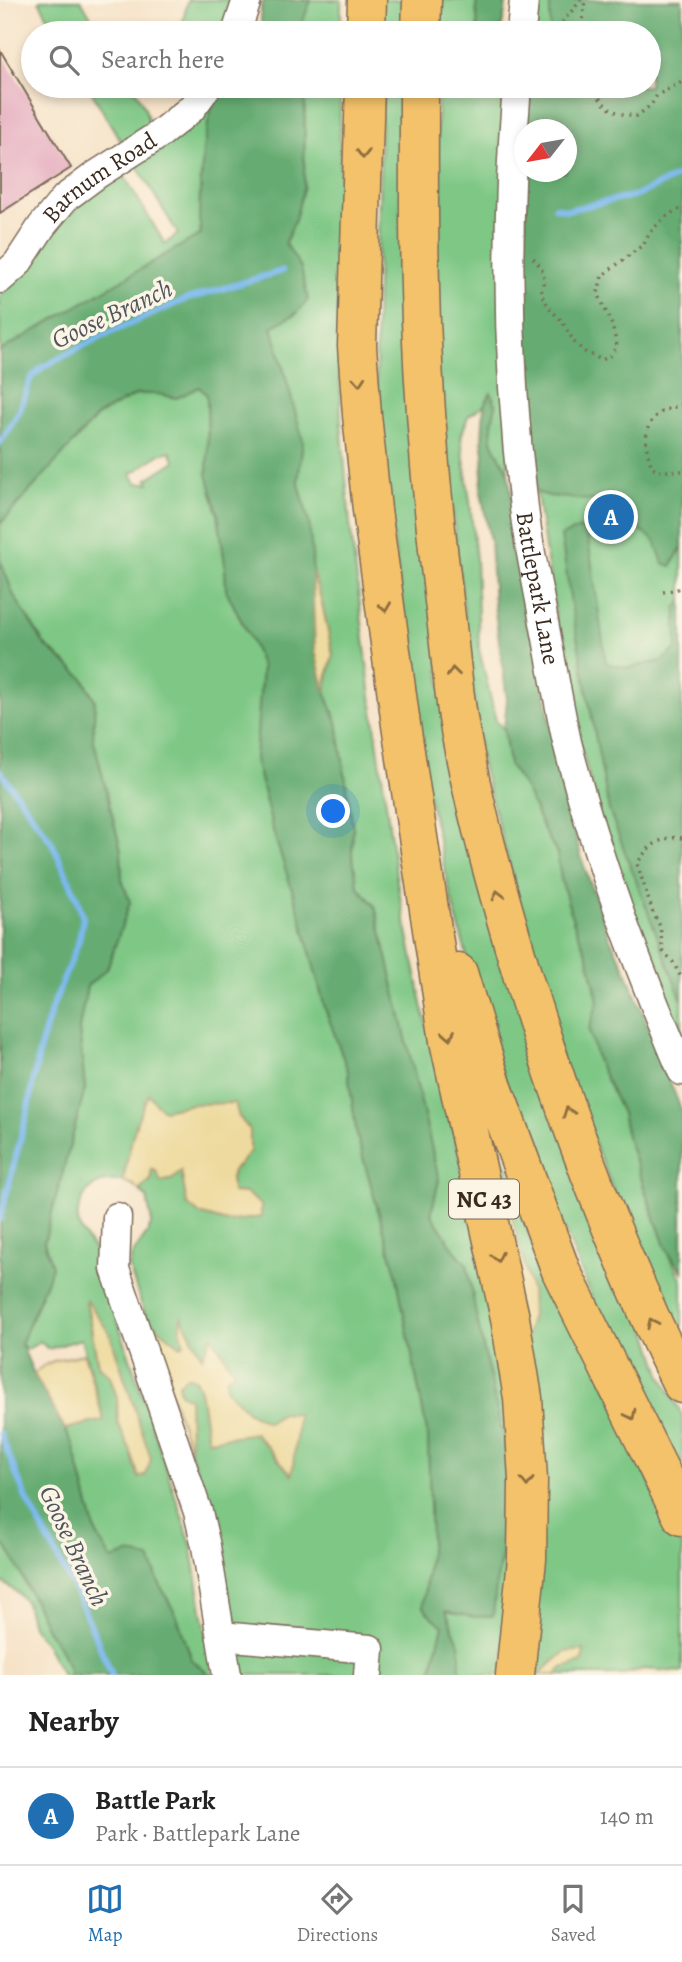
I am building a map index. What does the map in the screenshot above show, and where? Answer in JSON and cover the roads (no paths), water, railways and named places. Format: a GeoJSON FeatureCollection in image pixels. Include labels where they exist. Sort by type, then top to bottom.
{"type":"FeatureCollection","features":[{"type":"Feature","properties":{"kind":"highway"},"geometry":{"type":"LineString","coordinates":[[366,21],[367,0]]}},
{"type":"Feature","properties":{"kind":"highway"},"geometry":{"type":"LineString","coordinates":[[421,21],[422,0]]}},
{"type":"Feature","properties":{"kind":"highway"},"geometry":{"type":"LineString","coordinates":[[365,98],[357,346],[362,415],[401,725],[445,928],[492,1085],[561,1271],[682,1516]]}},
{"type":"Feature","properties":{"kind":"highway"},"geometry":{"type":"LineString","coordinates":[[419,98],[420,272],[426,419],[439,558],[460,728],[498,894],[548,1060],[629,1273],[682,1384]]}},
{"type":"Feature","properties":{"kind":"highway","name":"NC 43"},"geometry":{"type":"LineString","coordinates":[[401,725],[449,1041],[510,1318],[523,1398],[528,1480],[527,1559],[514,1675]]}},
{"type":"Feature","properties":{"kind":"street"},"geometry":{"type":"LineString","coordinates":[[240,21],[247,0]]}},
{"type":"Feature","properties":{"kind":"street"},"geometry":{"type":"LineString","coordinates":[[522,21],[524,0]]}},
{"type":"Feature","properties":{"kind":"street","name":"Barnum Road"},"geometry":{"type":"LineString","coordinates":[[0,279],[17,264],[65,198],[96,174],[157,136],[191,109],[199,98]]}},
{"type":"Feature","properties":{"kind":"street","name":"Battlepark Lane"},"geometry":{"type":"LineString","coordinates":[[516,98],[510,190],[509,273],[516,437],[524,511],[571,755],[622,921],[682,1071]]}},
{"type":"Feature","properties":{"kind":"street"},"geometry":{"type":"LineString","coordinates":[[117,1217],[114,1269],[198,1512],[227,1675]]}},
{"type":"Feature","properties":{"kind":"street"},"geometry":{"type":"LineString","coordinates":[[221,1636],[370,1649],[368,1675]]}},
{"type":"Feature","properties":{"kind":"waterway","name":"Goose Branch"},"geometry":{"type":"LineString","coordinates":[[555,207],[567,210],[637,195],[682,174]]}},
{"type":"Feature","properties":{"kind":"waterway","name":"Goose Branch"},"geometry":{"type":"LineString","coordinates":[[0,443],[19,412],[31,378],[43,367],[98,338],[184,300],[282,271]]}},
{"type":"Feature","properties":{"kind":"waterway","name":"Goose Branch"},"geometry":{"type":"LineString","coordinates":[[0,771],[52,843],[83,918],[79,940],[52,1008],[40,1048],[27,1113],[0,1219]]}},
{"type":"Feature","properties":{"kind":"waterway","name":"Goose Branch"},"geometry":{"type":"LineString","coordinates":[[0,1433],[25,1496],[78,1596],[112,1675]]}},
{"type":"Feature","properties":{"kind":"place","name":"Battle Park"},"geometry":{"type":"Point","coordinates":[611,517]}}]}
